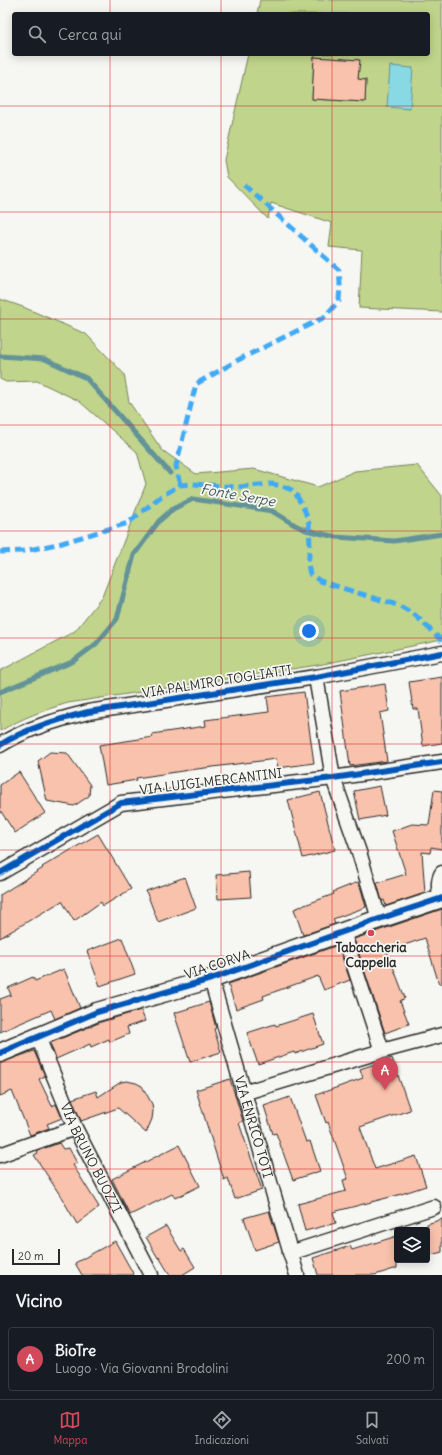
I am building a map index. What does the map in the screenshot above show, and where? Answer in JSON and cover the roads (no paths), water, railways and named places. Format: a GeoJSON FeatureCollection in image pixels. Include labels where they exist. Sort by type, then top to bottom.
{"type":"FeatureCollection","features":[{"type":"Feature","properties":{"kind":"street","name":"VIA PALMIRO TOGLIATTI"},"geometry":{"type":"LineString","coordinates":[[0,745],[14,737],[51,721],[88,712],[316,677],[442,653]]}},
{"type":"Feature","properties":{"kind":"street"},"geometry":{"type":"LineString","coordinates":[[316,677],[333,778],[359,852],[379,919]]}},
{"type":"Feature","properties":{"kind":"street","name":"VIA LUIGI MERCANTINI"},"geometry":{"type":"LineString","coordinates":[[0,873],[121,803],[333,778],[442,762]]}},
{"type":"Feature","properties":{"kind":"street"},"geometry":{"type":"LineString","coordinates":[[441,899],[439,885],[442,873]]}},
{"type":"Feature","properties":{"kind":"street","name":"VIA CORVA"},"geometry":{"type":"LineString","coordinates":[[0,1053],[97,1012],[211,979],[379,919],[441,899]]}},
{"type":"Feature","properties":{"kind":"street"},"geometry":{"type":"LineString","coordinates":[[343,932],[382,1051]]}},
{"type":"Feature","properties":{"kind":"street","name":"VIA ENRICO TOTI"},"geometry":{"type":"LineString","coordinates":[[211,979],[297,1275]]}},
{"type":"Feature","properties":{"kind":"street"},"geometry":{"type":"LineString","coordinates":[[243,1093],[382,1051],[442,1035]]}},
{"type":"Feature","properties":{"kind":"street","name":"VIA BRUNO BUOZZI"},"geometry":{"type":"LineString","coordinates":[[38,1037],[75,1128],[151,1275]]}},
{"type":"Feature","properties":{"kind":"street"},"geometry":{"type":"LineString","coordinates":[[0,1155],[75,1128]]}},
{"type":"Feature","properties":{"kind":"street"},"geometry":{"type":"LineString","coordinates":[[290,1253],[434,1207]]}},
{"type":"Feature","properties":{"kind":"water"},"geometry":{"type":"Polygon","coordinates":[[[390,66],[413,68],[410,109],[387,107],[390,66]]]}},
{"type":"Feature","properties":{"kind":"waterway","name":"Fonte Serpe"},"geometry":{"type":"LineString","coordinates":[[0,356],[45,359],[86,378],[170,473]]}},
{"type":"Feature","properties":{"kind":"waterway","name":"Fonte Serpe"},"geometry":{"type":"LineString","coordinates":[[0,692],[72,662],[96,644],[117,619],[134,555],[159,521],[173,509],[193,499],[272,511],[306,530],[336,537],[394,541],[442,534]]}},
{"type":"Feature","properties":{"kind":"place","name":"Tabaccheria Cappella"},"geometry":{"type":"Point","coordinates":[371,933]}},
{"type":"Feature","properties":{"kind":"place","name":"BioTre"},"geometry":{"type":"Point","coordinates":[385,1090]}}]}
